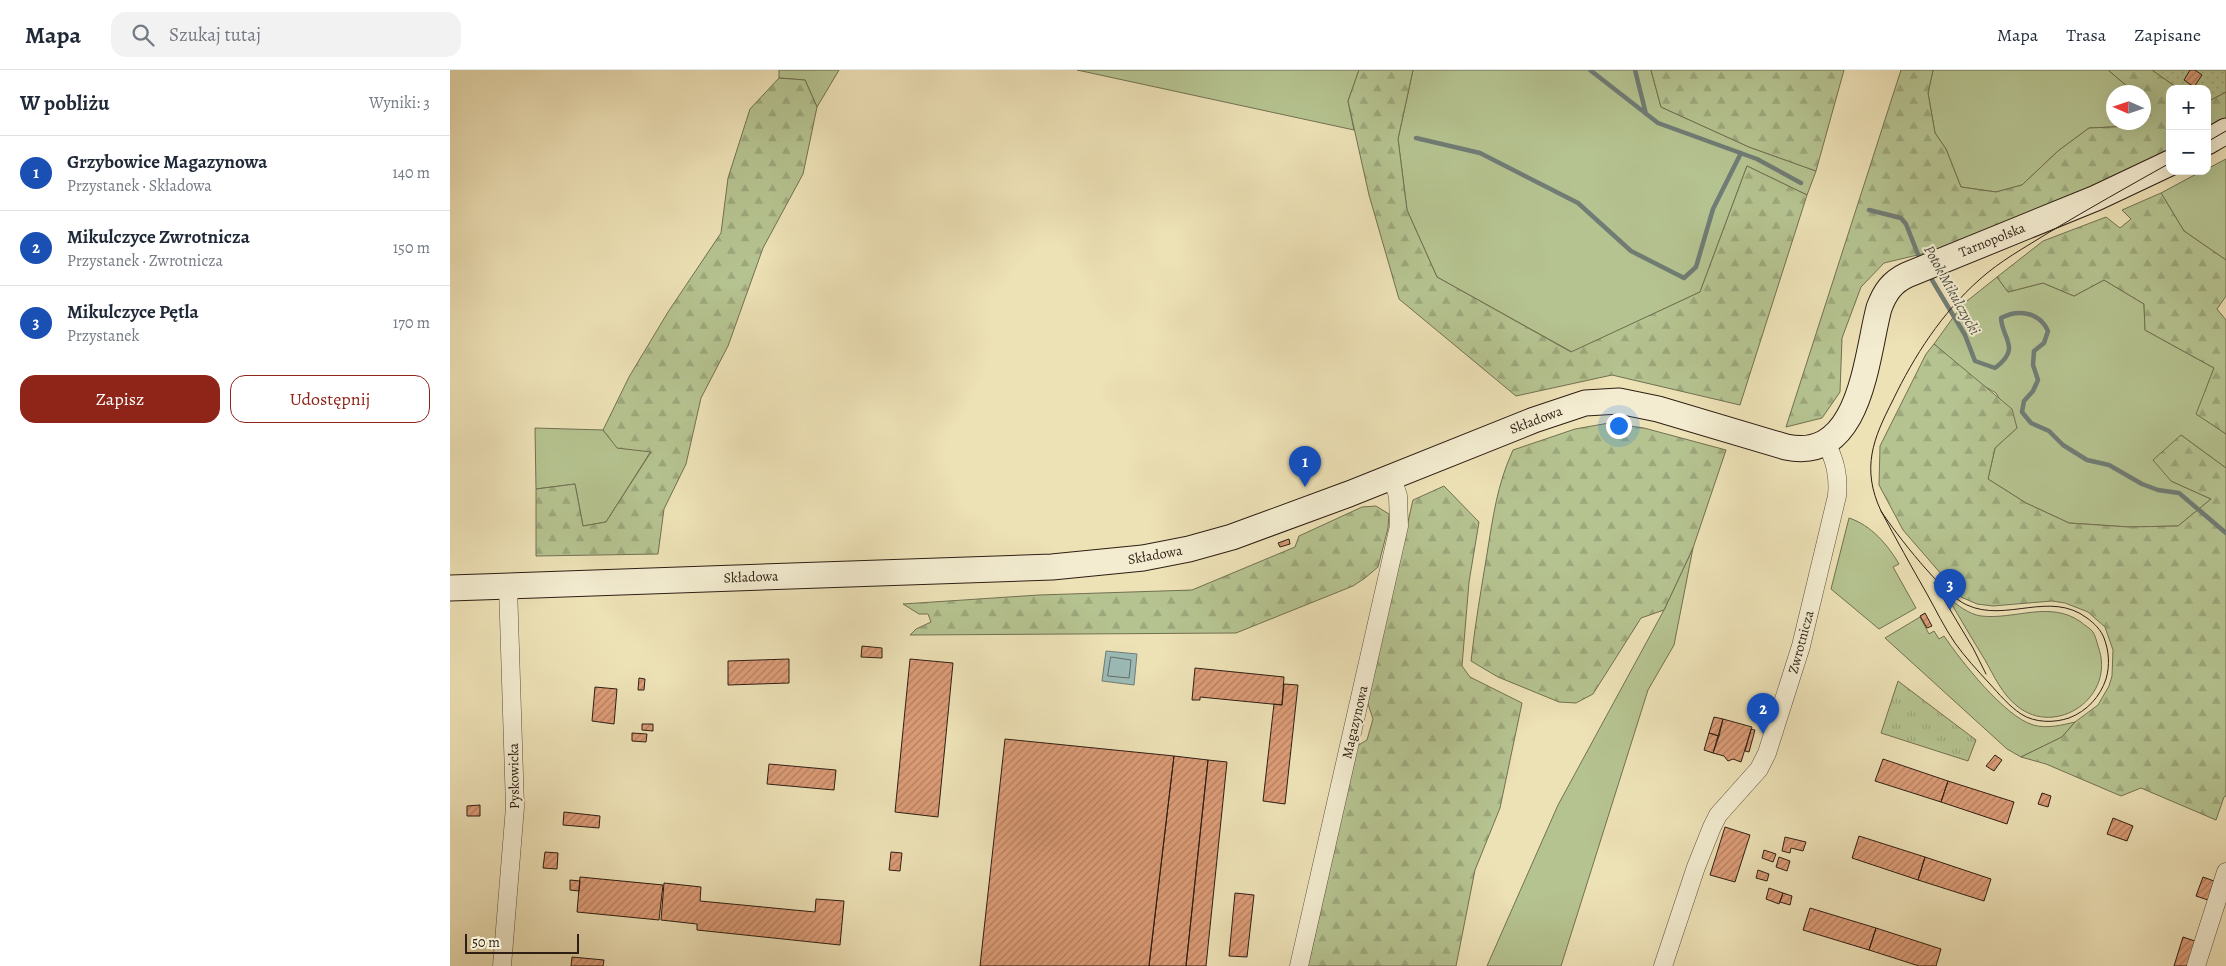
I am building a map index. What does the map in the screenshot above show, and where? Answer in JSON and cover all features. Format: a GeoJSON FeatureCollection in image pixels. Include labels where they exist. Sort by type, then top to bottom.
{"type":"FeatureCollection","features":[{"type":"Feature","properties":{"kind":"main road"},"geometry":{"type":"LineString","coordinates":[[2211,140],[2226,131]]}},
{"type":"Feature","properties":{"kind":"main road","name":"Tarnopolska"},"geometry":{"type":"LineString","coordinates":[[1826,442],[1841,430],[1856,403],[1883,297],[1893,283],[1907,275],[2096,198],[2166,165]]}},
{"type":"Feature","properties":{"kind":"main road","name":"Składowa"},"geometry":{"type":"LineString","coordinates":[[450,588],[1052,567],[1126,561],[1189,549],[1240,534],[1549,415],[1597,402],[1619,401],[1644,406],[1792,448],[1805,449],[1826,442]]}},
{"type":"Feature","properties":{"kind":"street","name":"Zwrotnicza"},"geometry":{"type":"LineString","coordinates":[[1663,966],[1696,867],[1712,827],[1718,815],[1764,761],[1788,692],[1837,496],[1836,464],[1826,442]]}},
{"type":"Feature","properties":{"kind":"street","name":"Magazynowa"},"geometry":{"type":"LineString","coordinates":[[1299,966],[1399,526],[1398,496],[1392,477]]}},
{"type":"Feature","properties":{"kind":"street","name":"Pyskowicka"},"geometry":{"type":"LineString","coordinates":[[502,966],[515,807],[508,586]]}},
{"type":"Feature","properties":{"kind":"street"},"geometry":{"type":"LineString","coordinates":[[2196,966],[2226,872]]}},
{"type":"Feature","properties":{"kind":"green space"},"geometry":{"type":"Polygon","coordinates":[[[779,70],[839,70],[817,107],[805,80],[779,78],[779,70]]]}},
{"type":"Feature","properties":{"kind":"green space"},"geometry":{"type":"Polygon","coordinates":[[[1077,70],[1359,70],[1348,101],[1354,130],[1077,70]]]}},
{"type":"Feature","properties":{"kind":"green space"},"geometry":{"type":"Polygon","coordinates":[[[1359,70],[1413,70],[1398,139],[1407,210],[1437,277],[1571,352],[1700,292],[1747,166],[1807,195],[1740,405],[1612,375],[1516,396],[1399,299],[1369,195],[1348,101],[1359,70]]]}},
{"type":"Feature","properties":{"kind":"green space"},"geometry":{"type":"Polygon","coordinates":[[[1413,70],[1651,70],[1661,107],[1749,147],[1816,171],[1807,195],[1747,166],[1700,292],[1572,352],[1437,277],[1407,210],[1398,139],[1413,70]]]}},
{"type":"Feature","properties":{"kind":"green space"},"geometry":{"type":"Polygon","coordinates":[[[1651,70],[1844,70],[1816,171],[1749,147],[1661,107],[1651,70]]]}},
{"type":"Feature","properties":{"kind":"green space"},"geometry":{"type":"Polygon","coordinates":[[[1901,70],[1933,70],[1928,93],[1935,133],[1946,149],[1961,187],[1996,192],[2022,185],[2058,151],[2089,128],[2151,130],[2151,85],[2126,85],[2108,70],[2152,70],[2173,85],[2166,85],[2166,151],[2106,185],[1934,251],[1884,263],[1861,287],[1842,338],[1840,392],[1822,418],[1786,427],[1901,70]]]}},
{"type":"Feature","properties":{"kind":"green space"},"geometry":{"type":"Polygon","coordinates":[[[1933,70],[2108,70],[2126,85],[2106,85],[2106,127],[2089,128],[2058,151],[2022,185],[1996,192],[1961,187],[1946,149],[1935,133],[1928,93],[1933,70]]]}},
{"type":"Feature","properties":{"kind":"green space"},"geometry":{"type":"Polygon","coordinates":[[[2152,70],[2226,70],[2226,92],[2211,100],[2211,85],[2173,85],[2152,70]]]}},
{"type":"Feature","properties":{"kind":"green space"},"geometry":{"type":"Polygon","coordinates":[[[779,78],[805,80],[817,107],[803,174],[763,248],[728,346],[701,398],[686,464],[664,509],[658,554],[536,556],[536,489],[575,484],[583,526],[606,522],[651,452],[617,448],[603,430],[629,377],[668,312],[721,233],[728,178],[750,109],[779,78]]]}},
{"type":"Feature","properties":{"kind":"green space"},"geometry":{"type":"Polygon","coordinates":[[[2226,92],[2226,118],[2211,126],[2211,100],[2226,92]]]}},
{"type":"Feature","properties":{"kind":"green space"},"geometry":{"type":"Polygon","coordinates":[[[2226,159],[2226,260],[2184,231],[2161,193],[2195,175],[2211,175],[2211,167],[2226,159]]]}},
{"type":"Feature","properties":{"kind":"green space"},"geometry":{"type":"Polygon","coordinates":[[[2161,193],[2184,231],[2226,260],[2226,296],[2217,309],[2226,320],[2226,434],[2196,414],[2214,368],[2145,330],[2144,304],[2104,280],[2074,296],[2043,283],[2008,292],[1997,277],[2043,241],[2106,217],[2120,228],[2131,219],[2122,210],[2161,193]]]}},
{"type":"Feature","properties":{"kind":"green space"},"geometry":{"type":"Polygon","coordinates":[[[1997,277],[2008,292],[2043,283],[2074,296],[2104,280],[2144,304],[2145,330],[2214,368],[2197,414],[2226,434],[2226,468],[2181,435],[2171,481],[2211,499],[2178,526],[2129,527],[2069,523],[2026,503],[1988,479],[1995,448],[2017,428],[1996,393],[1979,383],[1934,344],[1962,305],[1997,277]]]}},
{"type":"Feature","properties":{"kind":"green space"},"geometry":{"type":"Polygon","coordinates":[[[1934,344],[2012,409],[2017,428],[1995,448],[1988,479],[2026,503],[2069,523],[2129,527],[2178,526],[2211,499],[2171,481],[2153,460],[2181,435],[2226,468],[2226,796],[2216,820],[2141,788],[2121,796],[2046,764],[2021,757],[2062,737],[2075,722],[2098,705],[2109,686],[2112,676],[2113,650],[2105,627],[2088,612],[2065,603],[2052,601],[1993,606],[1977,604],[1961,597],[1903,530],[1879,485],[1880,446],[1926,354],[1934,344]]]}},
{"type":"Feature","properties":{"kind":"green space"},"geometry":{"type":"Polygon","coordinates":[[[1609,423],[1644,428],[1726,450],[1693,548],[1664,610],[1641,618],[1593,694],[1576,703],[1559,702],[1498,677],[1471,661],[1494,514],[1499,489],[1513,450],[1575,429],[1609,423]]]}},
{"type":"Feature","properties":{"kind":"green space"},"geometry":{"type":"Polygon","coordinates":[[[535,428],[603,430],[618,448],[651,451],[606,522],[583,526],[575,484],[536,489],[535,428]]]}},
{"type":"Feature","properties":{"kind":"green space"},"geometry":{"type":"Polygon","coordinates":[[[1444,486],[1479,522],[1469,582],[1462,666],[1470,677],[1522,703],[1500,808],[1475,870],[1456,966],[1308,966],[1357,746],[1367,740],[1373,719],[1367,701],[1413,500],[1444,486]]]}},
{"type":"Feature","properties":{"kind":"green space"},"geometry":{"type":"Polygon","coordinates":[[[1376,506],[1389,514],[1388,528],[1378,567],[1353,586],[1236,633],[910,635],[916,629],[931,622],[928,614],[919,614],[903,604],[1039,595],[1192,590],[1295,547],[1299,536],[1362,507],[1376,506]]]}},
{"type":"Feature","properties":{"kind":"green space"},"geometry":{"type":"Polygon","coordinates":[[[1849,518],[1865,525],[1890,550],[1899,564],[1893,567],[1916,608],[1879,629],[1831,589],[1849,518]]]}},
{"type":"Feature","properties":{"kind":"green space"},"geometry":{"type":"Polygon","coordinates":[[[1693,548],[1674,645],[1648,690],[1561,966],[1487,966],[1558,805],[1664,610],[1693,548]]]}},
{"type":"Feature","properties":{"kind":"green space"},"geometry":{"type":"Polygon","coordinates":[[[1948,598],[1967,611],[1981,616],[2007,616],[2045,611],[2057,612],[2081,622],[2094,633],[2102,665],[2099,681],[2091,696],[2079,707],[2065,715],[2049,717],[2032,715],[2017,706],[1999,684],[1948,598]]]}},
{"type":"Feature","properties":{"kind":"green space"},"geometry":{"type":"Polygon","coordinates":[[[1920,617],[1929,634],[1934,631],[1939,639],[1944,636],[1984,686],[2009,711],[2022,720],[2044,727],[2075,722],[2062,737],[2021,757],[2007,749],[1885,638],[1920,617]]]}},
{"type":"Feature","properties":{"kind":"green space"},"geometry":{"type":"Polygon","coordinates":[[[1898,681],[1976,740],[1968,761],[1881,733],[1898,681]]]}},
{"type":"Feature","properties":{"kind":"water"},"geometry":{"type":"Polygon","coordinates":[[[1106,651],[1137,654],[1134,685],[1102,681],[1106,651]]]}},
{"type":"Feature","properties":{"kind":"building"},"geometry":{"type":"Polygon","coordinates":[[[2190,70],[2195,70],[2202,75],[2195,85],[2191,85],[2184,80],[2190,70]]]}},
{"type":"Feature","properties":{"kind":"building"},"geometry":{"type":"Polygon","coordinates":[[[1289,539],[1290,544],[1280,547],[1278,543],[1289,539]]]}},
{"type":"Feature","properties":{"kind":"building"},"geometry":{"type":"Polygon","coordinates":[[[1925,613],[1932,626],[1927,628],[1920,616],[1925,613]]]}},
{"type":"Feature","properties":{"kind":"building"},"geometry":{"type":"Polygon","coordinates":[[[862,646],[882,648],[882,658],[861,657],[862,646]]]}},
{"type":"Feature","properties":{"kind":"building"},"geometry":{"type":"Polygon","coordinates":[[[789,659],[789,683],[728,685],[728,661],[789,659]]]}},
{"type":"Feature","properties":{"kind":"building"},"geometry":{"type":"Polygon","coordinates":[[[910,659],[953,663],[938,817],[895,812],[910,659]]]}},
{"type":"Feature","properties":{"kind":"building"},"geometry":{"type":"Polygon","coordinates":[[[1195,668],[1284,677],[1282,705],[1200,697],[1200,700],[1192,700],[1195,668]]]}},
{"type":"Feature","properties":{"kind":"building"},"geometry":{"type":"Polygon","coordinates":[[[639,678],[645,679],[644,690],[638,690],[639,678]]]}},
{"type":"Feature","properties":{"kind":"building"},"geometry":{"type":"Polygon","coordinates":[[[1284,684],[1298,685],[1285,804],[1263,801],[1274,704],[1282,705],[1284,684]]]}},
{"type":"Feature","properties":{"kind":"building"},"geometry":{"type":"Polygon","coordinates":[[[595,687],[617,689],[614,724],[592,721],[595,687]]]}},
{"type":"Feature","properties":{"kind":"building"},"geometry":{"type":"Polygon","coordinates":[[[1714,717],[1723,719],[1719,736],[1709,733],[1714,717]]]}},
{"type":"Feature","properties":{"kind":"building"},"geometry":{"type":"Polygon","coordinates":[[[1723,719],[1752,727],[1741,762],[1733,759],[1728,761],[1724,756],[1713,753],[1723,719]]]}},
{"type":"Feature","properties":{"kind":"building"},"geometry":{"type":"Polygon","coordinates":[[[642,724],[653,724],[653,731],[642,730],[642,724]]]}},
{"type":"Feature","properties":{"kind":"building"},"geometry":{"type":"Polygon","coordinates":[[[1751,729],[1755,730],[1749,752],[1745,751],[1751,729]]]}},
{"type":"Feature","properties":{"kind":"building"},"geometry":{"type":"Polygon","coordinates":[[[632,733],[647,734],[646,742],[632,741],[632,733]]]}},
{"type":"Feature","properties":{"kind":"building"},"geometry":{"type":"Polygon","coordinates":[[[1709,733],[1719,736],[1713,753],[1704,750],[1709,733]]]}},
{"type":"Feature","properties":{"kind":"building"},"geometry":{"type":"Polygon","coordinates":[[[1005,739],[1174,756],[1149,966],[980,966],[1005,739]]]}},
{"type":"Feature","properties":{"kind":"building"},"geometry":{"type":"Polygon","coordinates":[[[1995,755],[2002,760],[1994,771],[1986,766],[1995,755]]]}},
{"type":"Feature","properties":{"kind":"building"},"geometry":{"type":"Polygon","coordinates":[[[1174,756],[1208,760],[1186,966],[1149,966],[1174,756]]]}},
{"type":"Feature","properties":{"kind":"building"},"geometry":{"type":"Polygon","coordinates":[[[1883,759],[1948,781],[1941,802],[1875,781],[1883,759]]]}},
{"type":"Feature","properties":{"kind":"building"},"geometry":{"type":"Polygon","coordinates":[[[1208,760],[1227,762],[1206,966],[1186,966],[1208,760]]]}},
{"type":"Feature","properties":{"kind":"building"},"geometry":{"type":"Polygon","coordinates":[[[769,764],[836,770],[834,790],[767,784],[769,764]]]}},
{"type":"Feature","properties":{"kind":"building"},"geometry":{"type":"Polygon","coordinates":[[[1948,781],[2014,802],[2007,824],[1941,802],[1948,781]]]}},
{"type":"Feature","properties":{"kind":"building"},"geometry":{"type":"Polygon","coordinates":[[[2042,793],[2051,796],[2048,807],[2038,804],[2042,793]]]}},
{"type":"Feature","properties":{"kind":"building"},"geometry":{"type":"Polygon","coordinates":[[[480,805],[480,816],[467,816],[467,806],[480,805]]]}},
{"type":"Feature","properties":{"kind":"building"},"geometry":{"type":"Polygon","coordinates":[[[564,812],[600,816],[599,828],[563,825],[564,812]]]}},
{"type":"Feature","properties":{"kind":"building"},"geometry":{"type":"Polygon","coordinates":[[[2113,818],[2133,826],[2127,841],[2107,834],[2113,818]]]}},
{"type":"Feature","properties":{"kind":"building"},"geometry":{"type":"Polygon","coordinates":[[[1725,827],[1750,835],[1735,882],[1710,875],[1725,827]]]}},
{"type":"Feature","properties":{"kind":"building"},"geometry":{"type":"Polygon","coordinates":[[[1859,836],[1925,857],[1918,880],[1852,858],[1859,836]]]}},
{"type":"Feature","properties":{"kind":"building"},"geometry":{"type":"Polygon","coordinates":[[[1785,837],[1806,842],[1803,851],[1791,848],[1790,853],[1782,851],[1785,837]]]}},
{"type":"Feature","properties":{"kind":"building"},"geometry":{"type":"Polygon","coordinates":[[[1764,850],[1776,854],[1773,862],[1762,858],[1764,850]]]}},
{"type":"Feature","properties":{"kind":"building"},"geometry":{"type":"Polygon","coordinates":[[[545,852],[558,853],[557,869],[543,868],[545,852]]]}},
{"type":"Feature","properties":{"kind":"building"},"geometry":{"type":"Polygon","coordinates":[[[891,852],[902,853],[900,871],[889,870],[891,852]]]}},
{"type":"Feature","properties":{"kind":"building"},"geometry":{"type":"Polygon","coordinates":[[[1779,857],[1790,861],[1787,871],[1776,867],[1779,857]]]}},
{"type":"Feature","properties":{"kind":"building"},"geometry":{"type":"Polygon","coordinates":[[[1925,857],[1991,879],[1984,901],[1918,880],[1925,857]]]}},
{"type":"Feature","properties":{"kind":"building"},"geometry":{"type":"Polygon","coordinates":[[[1758,870],[1769,874],[1767,881],[1756,878],[1758,870]]]}},
{"type":"Feature","properties":{"kind":"building"},"geometry":{"type":"Polygon","coordinates":[[[580,877],[663,885],[659,920],[577,912],[580,877]]]}},
{"type":"Feature","properties":{"kind":"building"},"geometry":{"type":"Polygon","coordinates":[[[2203,877],[2214,881],[2208,900],[2196,896],[2203,877]]]}},
{"type":"Feature","properties":{"kind":"building"},"geometry":{"type":"Polygon","coordinates":[[[570,880],[580,881],[579,891],[570,890],[570,880]]]}},
{"type":"Feature","properties":{"kind":"building"},"geometry":{"type":"Polygon","coordinates":[[[664,883],[701,887],[700,901],[815,912],[816,899],[844,901],[840,945],[697,930],[697,924],[661,920],[664,883]]]}},
{"type":"Feature","properties":{"kind":"building"},"geometry":{"type":"Polygon","coordinates":[[[1769,888],[1783,893],[1779,904],[1766,899],[1769,888]]]}},
{"type":"Feature","properties":{"kind":"building"},"geometry":{"type":"Polygon","coordinates":[[[1235,893],[1254,895],[1247,957],[1229,956],[1235,893]]]}},
{"type":"Feature","properties":{"kind":"building"},"geometry":{"type":"Polygon","coordinates":[[[1783,893],[1792,896],[1790,905],[1780,902],[1783,893]]]}},
{"type":"Feature","properties":{"kind":"building"},"geometry":{"type":"Polygon","coordinates":[[[1810,908],[1876,928],[1869,950],[1803,930],[1810,908]]]}},
{"type":"Feature","properties":{"kind":"building"},"geometry":{"type":"Polygon","coordinates":[[[1876,928],[1941,949],[1936,966],[1919,966],[1869,950],[1876,928]]]}},
{"type":"Feature","properties":{"kind":"building"},"geometry":{"type":"Polygon","coordinates":[[[2183,937],[2195,941],[2187,966],[2174,966],[2183,937]]]}},
{"type":"Feature","properties":{"kind":"building"},"geometry":{"type":"Polygon","coordinates":[[[572,957],[604,960],[603,966],[571,966],[572,957]]]}},
{"type":"Feature","properties":{"kind":"waterway","name":"Potok Mikulczycki"},"geometry":{"type":"LineString","coordinates":[[1590,70],[1658,123],[1757,159],[1801,183]]}},
{"type":"Feature","properties":{"kind":"waterway"},"geometry":{"type":"LineString","coordinates":[[1635,70],[1646,114]]}},
{"type":"Feature","properties":{"kind":"waterway"},"geometry":{"type":"LineString","coordinates":[[1416,138],[1480,153],[1578,203],[1631,251],[1684,278],[1696,267],[1713,209],[1741,153]]}},
{"type":"Feature","properties":{"kind":"waterway","name":"Potok Mikulczycki"},"geometry":{"type":"LineString","coordinates":[[1869,210],[1901,218],[1906,224],[1921,262]]}},
{"type":"Feature","properties":{"kind":"waterway","name":"Potok Mikulczycki"},"geometry":{"type":"LineString","coordinates":[[1929,275],[1965,335],[1975,361],[1995,368],[2007,355],[2009,349],[2001,318],[2014,314],[2028,314],[2040,320],[2044,325],[2048,331],[2044,343],[2034,351],[2033,365],[2038,380],[2033,391],[2024,401],[2022,412],[2031,423],[2049,431],[2063,445],[2087,460],[2109,465],[2142,484],[2158,490],[2179,493],[2226,533]]}},
{"type":"Feature","properties":{"kind":"tram line"},"geometry":{"type":"LineString","coordinates":[[2211,140],[2226,131]]}},
{"type":"Feature","properties":{"kind":"tram line"},"geometry":{"type":"LineString","coordinates":[[1881,511],[1872,481],[1871,467],[1875,441],[1886,414],[1910,367],[1930,336],[1953,306],[1987,273],[2012,255],[2166,165]]}},
{"type":"Feature","properties":{"kind":"tram line"},"geometry":{"type":"LineString","coordinates":[[1881,511],[1908,548],[1933,577],[1957,599],[1967,605],[1982,610],[1997,611],[2043,606],[2058,607],[2073,610],[2092,622],[2104,638],[2108,653],[2106,679],[2092,703],[2076,715],[2063,720],[2051,721],[2026,717],[2012,707],[1976,668],[1947,631],[1881,511]]}},
{"type":"Feature","properties":{"kind":"tram line"},"geometry":{"type":"LineString","coordinates":[[1934,583],[1973,648],[1986,674]]}},
{"type":"Feature","properties":{"kind":"place","name":"Grzybowice Magazynowa"},"geometry":{"type":"Point","coordinates":[1305,487]}},
{"type":"Feature","properties":{"kind":"place","name":"Mikulczyce Pętla"},"geometry":{"type":"Point","coordinates":[1950,610]}},
{"type":"Feature","properties":{"kind":"place","name":"Mikulczyce Zwrotnicza"},"geometry":{"type":"Point","coordinates":[1763,734]}}]}
